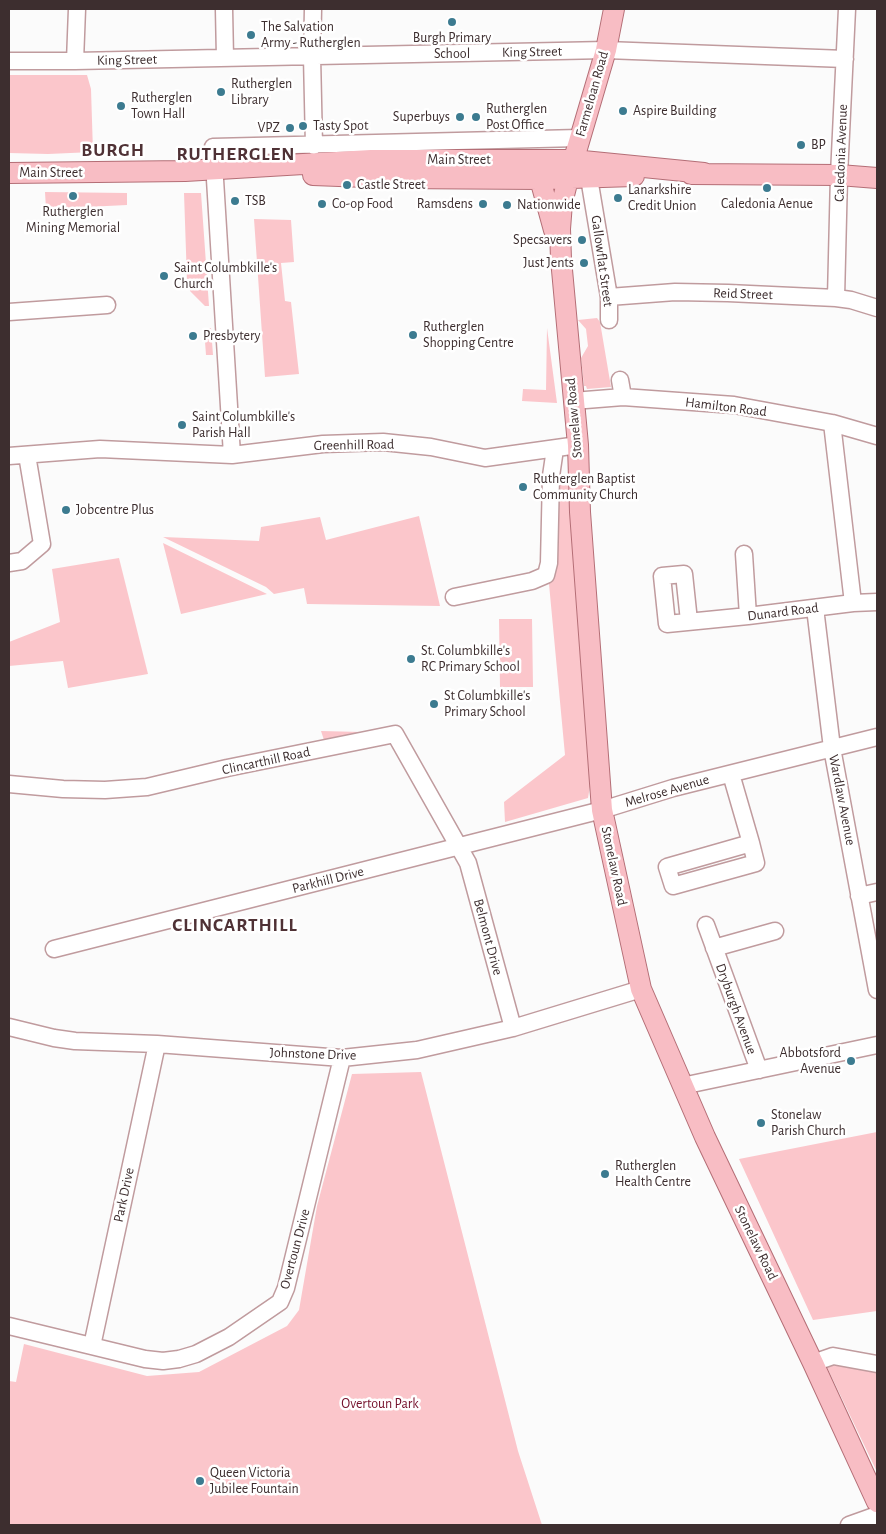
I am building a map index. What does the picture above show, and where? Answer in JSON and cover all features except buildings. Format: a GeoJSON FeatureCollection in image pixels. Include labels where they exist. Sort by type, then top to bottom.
{"type":"FeatureCollection","features":[{"type":"Feature","properties":{"kind":"main road","name":"Farmeloan Road"},"geometry":{"type":"LineString","coordinates":[[568,179],[606,50],[614,9]]}},
{"type":"Feature","properties":{"kind":"main road","name":"Main Street"},"geometry":{"type":"LineString","coordinates":[[9,173],[128,173],[214,170],[371,160],[573,160],[704,173]]}},
{"type":"Feature","properties":{"kind":"main road","name":"Main Street"},"geometry":{"type":"LineString","coordinates":[[214,170],[392,178],[568,179],[704,173],[839,175],[877,178]]}},
{"type":"Feature","properties":{"kind":"main road"},"geometry":{"type":"LineString","coordinates":[[540,179],[548,204],[560,259]]}},
{"type":"Feature","properties":{"kind":"main road","name":"Stonelaw Road"},"geometry":{"type":"LineString","coordinates":[[568,179],[560,216],[560,259],[578,445],[580,512],[602,810],[641,989],[682,1086],[877,1502]]}},
{"type":"Feature","properties":{"kind":"street"},"geometry":{"type":"LineString","coordinates":[[75,62],[76,9]]}},
{"type":"Feature","properties":{"kind":"street"},"geometry":{"type":"LineString","coordinates":[[224,9],[225,58]]}},
{"type":"Feature","properties":{"kind":"street"},"geometry":{"type":"LineString","coordinates":[[313,9],[314,146]]}},
{"type":"Feature","properties":{"kind":"street","name":"Caledonia Avenue"},"geometry":{"type":"LineString","coordinates":[[836,298],[839,175],[847,9]]}},
{"type":"Feature","properties":{"kind":"street","name":"King Street"},"geometry":{"type":"LineString","coordinates":[[9,61],[75,62],[606,50],[845,59]]}},
{"type":"Feature","properties":{"kind":"street","name":"Main Street"},"geometry":{"type":"LineString","coordinates":[[214,170],[213,147],[579,138]]}},
{"type":"Feature","properties":{"kind":"street"},"geometry":{"type":"LineString","coordinates":[[214,170],[232,455]]}},
{"type":"Feature","properties":{"kind":"street","name":"Gallowflat Street"},"geometry":{"type":"LineString","coordinates":[[589,178],[609,297],[609,320]]}},
{"type":"Feature","properties":{"kind":"street","name":"Reid Street"},"geometry":{"type":"LineString","coordinates":[[609,297],[675,292],[836,298],[877,308]]}},
{"type":"Feature","properties":{"kind":"street"},"geometry":{"type":"LineString","coordinates":[[9,312],[107,305]]}},
{"type":"Feature","properties":{"kind":"street"},"geometry":{"type":"LineString","coordinates":[[620,380],[623,397]]}},
{"type":"Feature","properties":{"kind":"street","name":"Hamilton Road"},"geometry":{"type":"LineString","coordinates":[[573,401],[623,397],[734,405],[832,423],[877,436]]}},
{"type":"Feature","properties":{"kind":"street"},"geometry":{"type":"LineString","coordinates":[[832,423],[853,603]]}},
{"type":"Feature","properties":{"kind":"street","name":"Greenhill Road"},"geometry":{"type":"LineString","coordinates":[[9,456],[100,449],[232,455],[322,444],[383,442],[431,447],[485,458],[578,445]]}},
{"type":"Feature","properties":{"kind":"street"},"geometry":{"type":"LineString","coordinates":[[454,597],[532,581],[546,575],[549,563],[550,476],[555,449]]}},
{"type":"Feature","properties":{"kind":"street"},"geometry":{"type":"LineString","coordinates":[[9,563],[22,561],[42,544],[27,455]]}},
{"type":"Feature","properties":{"kind":"street"},"geometry":{"type":"LineString","coordinates":[[744,554],[748,616]]}},
{"type":"Feature","properties":{"kind":"street","name":"Dunard Road"},"geometry":{"type":"LineString","coordinates":[[689,621],[877,602]]}},
{"type":"Feature","properties":{"kind":"street","name":"Wardlaw Avenue"},"geometry":{"type":"LineString","coordinates":[[815,608],[832,748],[877,990]]}},
{"type":"Feature","properties":{"kind":"street","name":"Clincarthill Road"},"geometry":{"type":"LineString","coordinates":[[9,784],[63,789],[105,790],[147,787],[228,768],[395,734],[460,847]]}},
{"type":"Feature","properties":{"kind":"street","name":"Melrose Avenue"},"geometry":{"type":"LineString","coordinates":[[602,810],[670,789],[877,737]]}},
{"type":"Feature","properties":{"kind":"street"},"geometry":{"type":"LineString","coordinates":[[731,774],[751,842],[756,863],[673,886],[667,867],[751,842]]}},
{"type":"Feature","properties":{"kind":"street","name":"Parkhill Drive"},"geometry":{"type":"LineString","coordinates":[[54,949],[602,810]]}},
{"type":"Feature","properties":{"kind":"street","name":"Belmont Drive"},"geometry":{"type":"LineString","coordinates":[[460,847],[468,863],[513,1028]]}},
{"type":"Feature","properties":{"kind":"street"},"geometry":{"type":"LineString","coordinates":[[859,896],[877,892]]}},
{"type":"Feature","properties":{"kind":"street","name":"Dryburgh Avenue"},"geometry":{"type":"LineString","coordinates":[[706,925],[758,1070]]}},
{"type":"Feature","properties":{"kind":"street","name":"Dryburgh Avenue"},"geometry":{"type":"LineString","coordinates":[[714,948],[775,931]]}},
{"type":"Feature","properties":{"kind":"street","name":"Johnstone Drive"},"geometry":{"type":"LineString","coordinates":[[9,1027],[75,1041],[157,1044],[342,1058],[417,1050],[513,1028],[641,989]]}},
{"type":"Feature","properties":{"kind":"street","name":"Park Drive"},"geometry":{"type":"LineString","coordinates":[[92,1346],[157,1044]]}},
{"type":"Feature","properties":{"kind":"street","name":"Dryburgh Avenue"},"geometry":{"type":"LineString","coordinates":[[682,1086],[877,1045]]}},
{"type":"Feature","properties":{"kind":"street","name":"Overtoun Drive"},"geometry":{"type":"LineString","coordinates":[[9,1326],[145,1359],[163,1361],[196,1354],[229,1337],[280,1302],[288,1279],[342,1058]]}},
{"type":"Feature","properties":{"kind":"street"},"geometry":{"type":"LineString","coordinates":[[813,1363],[833,1356],[877,1364]]}},
{"type":"Feature","properties":{"kind":"street"},"geometry":{"type":"LineString","coordinates":[[849,1525],[877,1515]]}},
{"type":"Feature","properties":{"kind":"green space"},"geometry":{"type":"Polygon","coordinates":[[[9,75],[87,75],[91,89],[93,152],[9,153],[9,75]]]}},
{"type":"Feature","properties":{"kind":"green space"},"geometry":{"type":"Polygon","coordinates":[[[45,192],[127,193],[127,205],[46,209],[45,192]]]}},
{"type":"Feature","properties":{"kind":"green space"},"geometry":{"type":"Polygon","coordinates":[[[184,193],[201,193],[209,306],[205,306],[190,291],[190,281],[187,281],[184,193]]]}},
{"type":"Feature","properties":{"kind":"green space"},"geometry":{"type":"Polygon","coordinates":[[[254,219],[291,220],[294,262],[281,263],[285,301],[291,302],[299,374],[265,377],[254,219]]]}},
{"type":"Feature","properties":{"kind":"green space"},"geometry":{"type":"Polygon","coordinates":[[[597,318],[600,322],[611,387],[587,389],[584,386],[581,358],[588,346],[586,329],[578,320],[597,318]]]}},
{"type":"Feature","properties":{"kind":"green space"},"geometry":{"type":"Polygon","coordinates":[[[204,328],[211,328],[213,355],[206,355],[204,328]]]}},
{"type":"Feature","properties":{"kind":"green space"},"geometry":{"type":"Polygon","coordinates":[[[547,328],[557,403],[522,401],[523,389],[546,390],[547,328]]]}},
{"type":"Feature","properties":{"kind":"green space"},"geometry":{"type":"Polygon","coordinates":[[[558,471],[568,481],[591,780],[588,798],[505,822],[504,802],[565,755],[549,584],[557,568],[555,476],[558,471]]]}},
{"type":"Feature","properties":{"kind":"green space"},"geometry":{"type":"Polygon","coordinates":[[[419,516],[440,606],[307,604],[304,588],[274,594],[266,587],[163,537],[259,541],[261,527],[320,517],[326,540],[419,516]]]}},
{"type":"Feature","properties":{"kind":"green space"},"geometry":{"type":"Polygon","coordinates":[[[163,543],[267,594],[181,614],[163,543]]]}},
{"type":"Feature","properties":{"kind":"green space"},"geometry":{"type":"Polygon","coordinates":[[[119,558],[148,674],[68,688],[63,661],[9,666],[9,642],[60,622],[52,569],[119,558]]]}},
{"type":"Feature","properties":{"kind":"green space"},"geometry":{"type":"Polygon","coordinates":[[[499,619],[532,619],[533,687],[500,687],[499,619]]]}},
{"type":"Feature","properties":{"kind":"green space"},"geometry":{"type":"Polygon","coordinates":[[[321,731],[362,732],[324,740],[321,731]]]}},
{"type":"Feature","properties":{"kind":"green space","name":"Overtoun Park"},"geometry":{"type":"Polygon","coordinates":[[[421,1072],[518,1451],[542,1525],[9,1525],[9,1381],[16,1382],[24,1344],[147,1376],[199,1372],[287,1326],[299,1310],[317,1206],[352,1074],[421,1072]]]}},
{"type":"Feature","properties":{"kind":"green space"},"geometry":{"type":"Polygon","coordinates":[[[877,1132],[877,1311],[813,1320],[739,1159],[877,1132]]]}},
{"type":"Feature","properties":{"kind":"green space"},"geometry":{"type":"Polygon","coordinates":[[[825,1363],[877,1367],[877,1472],[825,1363]]]}},
{"type":"Feature","properties":{"kind":"place","name":"Burgh Primary School"},"geometry":{"type":"Point","coordinates":[452,22]}},
{"type":"Feature","properties":{"kind":"place","name":"The Salvation Army - Rutherglen"},"geometry":{"type":"Point","coordinates":[251,35]}},
{"type":"Feature","properties":{"kind":"place","name":"Rutherglen Library"},"geometry":{"type":"Point","coordinates":[221,92]}},
{"type":"Feature","properties":{"kind":"place","name":"Rutherglen Town Hall"},"geometry":{"type":"Point","coordinates":[121,106]}},
{"type":"Feature","properties":{"kind":"place","name":"Aspire Building"},"geometry":{"type":"Point","coordinates":[623,111]}},
{"type":"Feature","properties":{"kind":"place","name":"Superbuys"},"geometry":{"type":"Point","coordinates":[460,117]}},
{"type":"Feature","properties":{"kind":"place","name":"Rutherglen Post Office"},"geometry":{"type":"Point","coordinates":[476,117]}},
{"type":"Feature","properties":{"kind":"place","name":"Tasty Spot"},"geometry":{"type":"Point","coordinates":[303,126]}},
{"type":"Feature","properties":{"kind":"place","name":"VPZ"},"geometry":{"type":"Point","coordinates":[290,128]}},
{"type":"Feature","properties":{"kind":"place","name":"BP"},"geometry":{"type":"Point","coordinates":[801,145]}},
{"type":"Feature","properties":{"kind":"place","name":"Castle Street"},"geometry":{"type":"Point","coordinates":[347,185]}},
{"type":"Feature","properties":{"kind":"place","name":"Caledonia Aenue"},"geometry":{"type":"Point","coordinates":[767,188]}},
{"type":"Feature","properties":{"kind":"place","name":"Rutherglen Mining Memorial"},"geometry":{"type":"Point","coordinates":[73,196]}},
{"type":"Feature","properties":{"kind":"place","name":"Lanarkshire Credit Union"},"geometry":{"type":"Point","coordinates":[618,198]}},
{"type":"Feature","properties":{"kind":"place","name":"TSB"},"geometry":{"type":"Point","coordinates":[235,201]}},
{"type":"Feature","properties":{"kind":"place","name":"Co-op Food"},"geometry":{"type":"Point","coordinates":[322,204]}},
{"type":"Feature","properties":{"kind":"place","name":"Ramsdens"},"geometry":{"type":"Point","coordinates":[483,204]}},
{"type":"Feature","properties":{"kind":"place","name":"Nationwide"},"geometry":{"type":"Point","coordinates":[507,205]}},
{"type":"Feature","properties":{"kind":"place","name":"Specsavers"},"geometry":{"type":"Point","coordinates":[582,240]}},
{"type":"Feature","properties":{"kind":"place","name":"Just Jents"},"geometry":{"type":"Point","coordinates":[584,263]}},
{"type":"Feature","properties":{"kind":"place","name":"Saint Columbkille's Church"},"geometry":{"type":"Point","coordinates":[164,276]}},
{"type":"Feature","properties":{"kind":"place","name":"Rutherglen Shopping Centre"},"geometry":{"type":"Point","coordinates":[413,335]}},
{"type":"Feature","properties":{"kind":"place","name":"Presbytery"},"geometry":{"type":"Point","coordinates":[193,336]}},
{"type":"Feature","properties":{"kind":"place","name":"Saint Columbkille's Parish Hall"},"geometry":{"type":"Point","coordinates":[182,425]}},
{"type":"Feature","properties":{"kind":"place","name":"Rutherglen Baptist Community Church"},"geometry":{"type":"Point","coordinates":[523,487]}},
{"type":"Feature","properties":{"kind":"place","name":"Jobcentre Plus"},"geometry":{"type":"Point","coordinates":[66,510]}},
{"type":"Feature","properties":{"kind":"place","name":"St. Columbkille's RC Primary School"},"geometry":{"type":"Point","coordinates":[411,659]}},
{"type":"Feature","properties":{"kind":"place","name":"St Columbkille's Primary School"},"geometry":{"type":"Point","coordinates":[434,704]}},
{"type":"Feature","properties":{"kind":"place","name":"Abbotsford Avenue"},"geometry":{"type":"Point","coordinates":[851,1061]}},
{"type":"Feature","properties":{"kind":"place","name":"Stonelaw Parish Church"},"geometry":{"type":"Point","coordinates":[761,1123]}},
{"type":"Feature","properties":{"kind":"place","name":"Rutherglen Health Centre"},"geometry":{"type":"Point","coordinates":[605,1174]}},
{"type":"Feature","properties":{"kind":"place","name":"Queen Victoria Jubilee Fountain"},"geometry":{"type":"Point","coordinates":[200,1481]}},
{"type":"Feature","properties":{"kind":"district","name":"BURGH"},"geometry":{"type":"Point","coordinates":[113,150]}},
{"type":"Feature","properties":{"kind":"district","name":"RUTHERGLEN"},"geometry":{"type":"Point","coordinates":[236,154]}},
{"type":"Feature","properties":{"kind":"district","name":"CLINCARTHILL"},"geometry":{"type":"Point","coordinates":[235,925]}}]}
